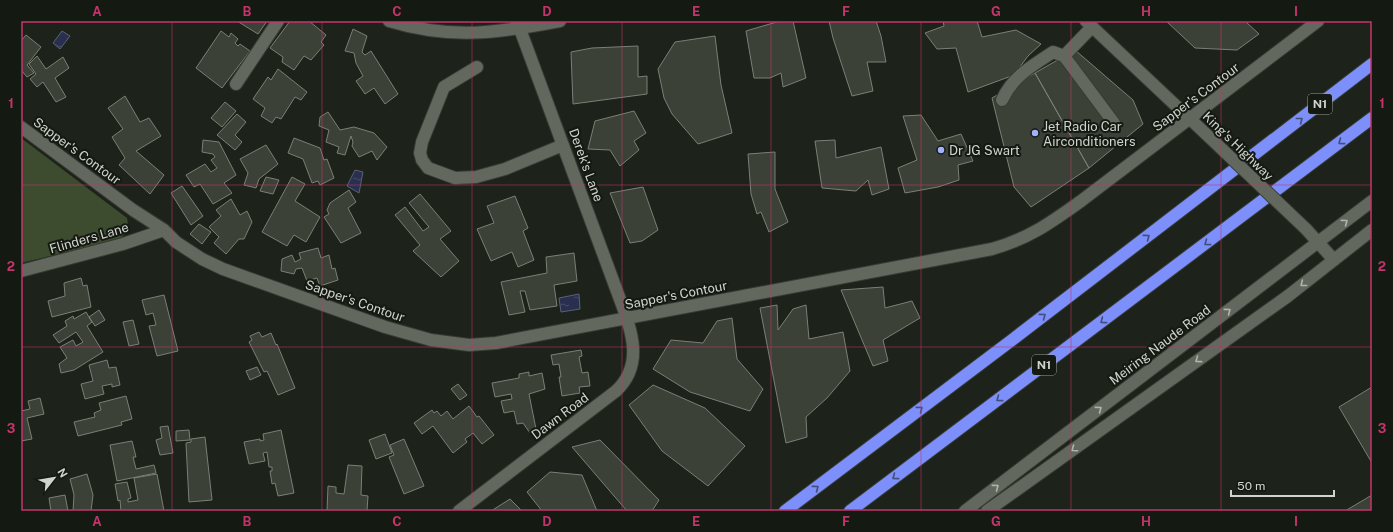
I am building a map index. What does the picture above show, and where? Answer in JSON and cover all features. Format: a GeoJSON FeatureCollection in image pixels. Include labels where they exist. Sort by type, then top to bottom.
{"type":"FeatureCollection","features":[{"type":"Feature","properties":{"kind":"highway","name":"N1"},"geometry":{"type":"LineString","coordinates":[[785,511],[1031,326],[1372,64]]}},
{"type":"Feature","properties":{"kind":"highway","name":"N1"},"geometry":{"type":"LineString","coordinates":[[850,511],[1372,118]]}},
{"type":"Feature","properties":{"kind":"street"},"geometry":{"type":"LineString","coordinates":[[236,84],[278,21]]}},
{"type":"Feature","properties":{"kind":"street"},"geometry":{"type":"LineString","coordinates":[[389,21],[421,30],[453,34],[484,34],[519,25],[560,21]]}},
{"type":"Feature","properties":{"kind":"street","name":"Sapper's Contour"},"geometry":{"type":"LineString","coordinates":[[21,127],[133,210],[164,230],[176,242],[223,269],[385,327],[431,340],[469,345],[496,343],[992,249],[1016,242],[1051,223],[1318,21]]}},
{"type":"Feature","properties":{"kind":"street"},"geometry":{"type":"LineString","coordinates":[[1064,56],[1089,24]]}},
{"type":"Feature","properties":{"kind":"street","name":"King's Highway"},"geometry":{"type":"LineString","coordinates":[[1089,24],[1306,229],[1317,243],[1334,260]]}},
{"type":"Feature","properties":{"kind":"street","name":"Derek's Lane"},"geometry":{"type":"LineString","coordinates":[[519,25],[627,319]]}},
{"type":"Feature","properties":{"kind":"street"},"geometry":{"type":"LineString","coordinates":[[1002,100],[1008,86],[1027,69],[1054,52],[1064,56],[1114,123]]}},
{"type":"Feature","properties":{"kind":"street"},"geometry":{"type":"LineString","coordinates":[[477,67],[444,87],[422,142],[420,153],[422,160],[428,168],[455,178],[476,177],[505,169],[564,145]]}},
{"type":"Feature","properties":{"kind":"street","name":"Meiring Naude Road"},"geometry":{"type":"LineString","coordinates":[[965,511],[1372,201]]}},
{"type":"Feature","properties":{"kind":"street","name":"Flinders Lane"},"geometry":{"type":"LineString","coordinates":[[21,271],[123,244],[164,230]]}},
{"type":"Feature","properties":{"kind":"street"},"geometry":{"type":"LineString","coordinates":[[987,511],[1223,342],[1372,230]]}},
{"type":"Feature","properties":{"kind":"street","name":"Dawn Road"},"geometry":{"type":"LineString","coordinates":[[459,511],[608,398],[625,382],[632,368],[634,356],[627,319]]}},
{"type":"Feature","properties":{"kind":"green space"},"geometry":{"type":"Polygon","coordinates":[[[21,138],[127,218],[127,230],[120,239],[21,263],[21,138]]]}},
{"type":"Feature","properties":{"kind":"water"},"geometry":{"type":"Polygon","coordinates":[[[62,31],[70,36],[60,49],[53,43],[62,31]]]}},
{"type":"Feature","properties":{"kind":"water"},"geometry":{"type":"Polygon","coordinates":[[[355,170],[363,172],[359,193],[347,186],[355,170]]]}},
{"type":"Feature","properties":{"kind":"water"},"geometry":{"type":"Polygon","coordinates":[[[579,294],[580,309],[561,312],[559,298],[579,294]]]}},
{"type":"Feature","properties":{"kind":"building"},"geometry":{"type":"Polygon","coordinates":[[[237,21],[267,21],[258,34],[237,21]]]}},
{"type":"Feature","properties":{"kind":"building"},"geometry":{"type":"Polygon","coordinates":[[[290,21],[309,21],[326,35],[321,42],[324,45],[311,60],[304,56],[294,70],[282,62],[283,57],[270,48],[290,21]]]}},
{"type":"Feature","properties":{"kind":"building"},"geometry":{"type":"Polygon","coordinates":[[[780,21],[793,21],[806,78],[783,87],[781,73],[770,78],[754,78],[746,31],[780,21]]]}},
{"type":"Feature","properties":{"kind":"building"},"geometry":{"type":"Polygon","coordinates":[[[829,21],[876,21],[881,36],[886,62],[867,62],[873,91],[852,96],[829,21]]]}},
{"type":"Feature","properties":{"kind":"building"},"geometry":{"type":"Polygon","coordinates":[[[943,21],[977,21],[982,37],[1016,30],[1041,44],[1028,56],[1014,75],[968,92],[956,48],[937,49],[925,33],[944,26],[943,21]]]}},
{"type":"Feature","properties":{"kind":"building"},"geometry":{"type":"Polygon","coordinates":[[[1166,21],[1245,21],[1259,34],[1237,50],[1195,48],[1166,21]]]}},
{"type":"Feature","properties":{"kind":"building"},"geometry":{"type":"Polygon","coordinates":[[[353,29],[367,36],[362,52],[365,55],[371,51],[398,94],[385,104],[374,88],[365,94],[356,81],[363,76],[356,63],[354,53],[345,51],[353,29]]]}},
{"type":"Feature","properties":{"kind":"building"},"geometry":{"type":"Polygon","coordinates":[[[221,31],[229,37],[231,33],[238,39],[235,43],[238,46],[240,44],[250,51],[222,88],[196,68],[221,31]]]}},
{"type":"Feature","properties":{"kind":"building"},"geometry":{"type":"Polygon","coordinates":[[[26,35],[41,47],[27,65],[34,73],[27,77],[21,70],[21,41],[26,35]]]}},
{"type":"Feature","properties":{"kind":"building"},"geometry":{"type":"Polygon","coordinates":[[[715,36],[721,85],[732,133],[698,144],[672,114],[664,98],[658,69],[675,42],[715,36]]]}},
{"type":"Feature","properties":{"kind":"building"},"geometry":{"type":"Polygon","coordinates":[[[638,46],[638,77],[647,76],[647,94],[573,104],[571,52],[592,48],[638,46]]]}},
{"type":"Feature","properties":{"kind":"building"},"geometry":{"type":"Polygon","coordinates":[[[1075,50],[1133,100],[1143,124],[1089,168],[1035,73],[1075,50]]]}},
{"type":"Feature","properties":{"kind":"building"},"geometry":{"type":"Polygon","coordinates":[[[37,56],[46,69],[63,57],[69,68],[55,78],[66,97],[56,102],[43,82],[37,87],[30,79],[36,74],[29,64],[37,56]]]}},
{"type":"Feature","properties":{"kind":"building"},"geometry":{"type":"Polygon","coordinates":[[[278,69],[307,92],[301,100],[295,97],[281,119],[276,117],[272,123],[261,116],[265,108],[253,99],[268,77],[271,80],[278,69]]]}},
{"type":"Feature","properties":{"kind":"building","name":"Jet Radio Car Airconditioners"},"geometry":{"type":"Polygon","coordinates":[[[1035,73],[1089,168],[1031,207],[1014,187],[992,98],[1035,73]]]}},
{"type":"Feature","properties":{"kind":"building"},"geometry":{"type":"Polygon","coordinates":[[[125,96],[140,122],[149,118],[161,136],[136,151],[164,175],[150,194],[119,165],[125,158],[112,137],[123,129],[108,108],[125,96]]]}},
{"type":"Feature","properties":{"kind":"building"},"geometry":{"type":"Polygon","coordinates":[[[225,102],[236,111],[222,127],[211,118],[225,102]]]}},
{"type":"Feature","properties":{"kind":"building"},"geometry":{"type":"Polygon","coordinates":[[[634,111],[646,133],[634,141],[639,150],[620,166],[610,150],[588,149],[595,121],[634,111]]]}},
{"type":"Feature","properties":{"kind":"building"},"geometry":{"type":"Polygon","coordinates":[[[328,112],[340,130],[354,127],[374,133],[387,147],[377,160],[372,151],[359,157],[352,146],[353,142],[351,136],[345,155],[337,153],[339,147],[326,142],[329,130],[319,126],[320,117],[328,112]]]}},
{"type":"Feature","properties":{"kind":"building"},"geometry":{"type":"Polygon","coordinates":[[[237,114],[246,122],[235,135],[242,142],[235,150],[217,135],[237,114]]]}},
{"type":"Feature","properties":{"kind":"building","name":"Dr JG Swart"},"geometry":{"type":"Polygon","coordinates":[[[921,115],[938,141],[961,134],[973,161],[958,165],[959,180],[938,187],[905,193],[898,168],[917,160],[903,116],[921,115]]]}},
{"type":"Feature","properties":{"kind":"building"},"geometry":{"type":"Polygon","coordinates":[[[294,138],[320,148],[324,160],[327,159],[334,178],[320,185],[318,181],[312,183],[303,159],[288,153],[294,138]]]}},
{"type":"Feature","properties":{"kind":"building"},"geometry":{"type":"Polygon","coordinates":[[[203,140],[219,142],[236,175],[224,183],[232,193],[213,204],[200,184],[194,187],[186,175],[205,164],[211,172],[217,168],[211,160],[215,157],[213,154],[202,152],[203,140]]]}},
{"type":"Feature","properties":{"kind":"building"},"geometry":{"type":"Polygon","coordinates":[[[835,140],[836,158],[881,147],[889,189],[872,195],[868,180],[856,191],[822,188],[815,141],[835,140]]]}},
{"type":"Feature","properties":{"kind":"building"},"geometry":{"type":"Polygon","coordinates":[[[266,145],[278,164],[259,179],[256,188],[244,185],[248,173],[240,159],[266,145]]]}},
{"type":"Feature","properties":{"kind":"building"},"geometry":{"type":"Polygon","coordinates":[[[775,152],[775,189],[788,222],[769,232],[761,212],[757,214],[751,194],[748,154],[775,152]]]}},
{"type":"Feature","properties":{"kind":"building"},"geometry":{"type":"Polygon","coordinates":[[[266,177],[279,180],[273,194],[260,191],[266,177]]]}},
{"type":"Feature","properties":{"kind":"building"},"geometry":{"type":"Polygon","coordinates":[[[292,177],[305,184],[295,201],[320,217],[306,242],[294,235],[287,246],[262,232],[292,177]]]}},
{"type":"Feature","properties":{"kind":"building"},"geometry":{"type":"Polygon","coordinates":[[[182,186],[203,216],[191,225],[171,193],[182,186]]]}},
{"type":"Feature","properties":{"kind":"building"},"geometry":{"type":"Polygon","coordinates":[[[643,187],[658,230],[642,241],[630,243],[610,193],[643,187]]]}},
{"type":"Feature","properties":{"kind":"building"},"geometry":{"type":"Polygon","coordinates":[[[349,190],[356,202],[348,208],[361,233],[341,243],[324,217],[329,214],[327,210],[330,203],[349,190]]]}},
{"type":"Feature","properties":{"kind":"building"},"geometry":{"type":"Polygon","coordinates":[[[420,194],[451,231],[440,239],[459,261],[441,277],[413,251],[420,245],[395,215],[405,207],[423,231],[429,227],[409,203],[420,194]]]}},
{"type":"Feature","properties":{"kind":"building"},"geometry":{"type":"Polygon","coordinates":[[[515,196],[528,228],[523,231],[534,260],[518,267],[512,252],[491,261],[477,229],[494,223],[487,206],[515,196]]]}},
{"type":"Feature","properties":{"kind":"building"},"geometry":{"type":"Polygon","coordinates":[[[231,199],[240,215],[247,211],[252,222],[244,239],[239,239],[226,254],[214,243],[219,237],[209,227],[221,216],[216,210],[231,199]]]}},
{"type":"Feature","properties":{"kind":"building"},"geometry":{"type":"Polygon","coordinates":[[[199,224],[211,232],[202,244],[190,234],[199,224]]]}},
{"type":"Feature","properties":{"kind":"building"},"geometry":{"type":"Polygon","coordinates":[[[318,248],[321,258],[329,255],[332,269],[335,268],[338,280],[320,286],[317,278],[307,281],[302,268],[296,269],[294,274],[281,271],[282,259],[292,255],[295,262],[301,259],[299,253],[318,248]]]}},
{"type":"Feature","properties":{"kind":"building"},"geometry":{"type":"Polygon","coordinates":[[[574,253],[577,281],[554,285],[557,306],[530,310],[525,291],[520,291],[525,312],[509,315],[501,282],[547,273],[546,257],[574,253]]]}},
{"type":"Feature","properties":{"kind":"building"},"geometry":{"type":"Polygon","coordinates":[[[81,278],[83,286],[87,285],[91,307],[52,317],[48,301],[65,296],[64,283],[81,278]]]}},
{"type":"Feature","properties":{"kind":"building"},"geometry":{"type":"Polygon","coordinates":[[[883,287],[885,308],[912,301],[920,318],[883,340],[888,361],[873,366],[841,290],[883,287]]]}},
{"type":"Feature","properties":{"kind":"building"},"geometry":{"type":"Polygon","coordinates":[[[164,295],[178,351],[157,356],[149,326],[156,325],[153,313],[146,315],[142,300],[164,295]]]}},
{"type":"Feature","properties":{"kind":"building"},"geometry":{"type":"Polygon","coordinates":[[[777,305],[778,330],[793,309],[806,305],[809,339],[843,332],[850,371],[827,398],[806,417],[807,437],[786,443],[760,308],[777,305]]]}},
{"type":"Feature","properties":{"kind":"building"},"geometry":{"type":"Polygon","coordinates":[[[99,310],[105,320],[95,326],[89,317],[99,310]]]}},
{"type":"Feature","properties":{"kind":"building"},"geometry":{"type":"Polygon","coordinates":[[[86,312],[92,322],[87,326],[103,352],[74,370],[61,373],[59,364],[67,358],[60,347],[73,340],[76,346],[83,342],[76,332],[59,343],[53,335],[67,326],[65,321],[73,316],[74,319],[86,312]]]}},
{"type":"Feature","properties":{"kind":"building"},"geometry":{"type":"Polygon","coordinates":[[[732,318],[737,359],[763,389],[750,411],[690,392],[653,369],[671,340],[703,343],[717,321],[732,318]]]}},
{"type":"Feature","properties":{"kind":"building"},"geometry":{"type":"Polygon","coordinates":[[[133,320],[139,344],[129,346],[123,322],[133,320]]]}},
{"type":"Feature","properties":{"kind":"building"},"geometry":{"type":"Polygon","coordinates":[[[259,332],[262,337],[271,333],[295,388],[278,395],[267,371],[264,372],[249,342],[252,340],[250,336],[259,332]]]}},
{"type":"Feature","properties":{"kind":"building"},"geometry":{"type":"Polygon","coordinates":[[[581,350],[582,356],[579,357],[582,373],[588,372],[590,386],[579,387],[580,393],[562,396],[559,377],[561,377],[559,364],[553,365],[551,355],[581,350]]]}},
{"type":"Feature","properties":{"kind":"building"},"geometry":{"type":"Polygon","coordinates":[[[107,360],[109,368],[116,367],[120,385],[112,387],[112,384],[102,386],[104,394],[85,399],[81,384],[93,381],[89,365],[107,360]]]}},
{"type":"Feature","properties":{"kind":"building"},"geometry":{"type":"Polygon","coordinates":[[[257,367],[261,375],[250,380],[246,371],[257,367]]]}},
{"type":"Feature","properties":{"kind":"building"},"geometry":{"type":"Polygon","coordinates":[[[529,372],[529,376],[542,373],[545,389],[529,394],[536,429],[530,433],[523,423],[517,424],[514,411],[504,413],[501,401],[512,399],[511,394],[495,397],[492,383],[519,378],[519,374],[529,372]]]}},
{"type":"Feature","properties":{"kind":"building"},"geometry":{"type":"Polygon","coordinates":[[[458,384],[467,395],[460,400],[451,389],[458,384]]]}},
{"type":"Feature","properties":{"kind":"building"},"geometry":{"type":"Polygon","coordinates":[[[653,385],[705,408],[745,446],[708,486],[662,451],[629,405],[653,385]]]}},
{"type":"Feature","properties":{"kind":"building"},"geometry":{"type":"Polygon","coordinates":[[[1372,387],[1372,463],[1339,407],[1372,387]]]}},
{"type":"Feature","properties":{"kind":"building"},"geometry":{"type":"Polygon","coordinates":[[[126,396],[132,419],[121,422],[122,425],[78,436],[74,422],[95,417],[94,413],[101,410],[99,403],[126,396]]]}},
{"type":"Feature","properties":{"kind":"building"},"geometry":{"type":"Polygon","coordinates":[[[40,398],[44,414],[27,418],[32,439],[21,441],[21,411],[30,409],[28,401],[40,398]]]}},
{"type":"Feature","properties":{"kind":"building"},"geometry":{"type":"Polygon","coordinates":[[[469,406],[494,435],[482,444],[473,433],[465,439],[467,442],[453,453],[433,426],[422,434],[414,423],[432,410],[434,413],[437,411],[441,416],[447,411],[453,419],[469,406]]]}},
{"type":"Feature","properties":{"kind":"building"},"geometry":{"type":"Polygon","coordinates":[[[168,426],[173,453],[160,455],[156,440],[162,438],[160,427],[168,426]]]}},
{"type":"Feature","properties":{"kind":"building"},"geometry":{"type":"Polygon","coordinates":[[[189,430],[190,440],[176,441],[176,431],[189,430]]]}},
{"type":"Feature","properties":{"kind":"building"},"geometry":{"type":"Polygon","coordinates":[[[281,430],[294,493],[278,496],[275,483],[272,484],[270,471],[272,471],[272,467],[269,467],[267,452],[263,453],[265,461],[249,464],[244,442],[260,439],[260,441],[264,440],[263,434],[281,430]]]}},
{"type":"Feature","properties":{"kind":"building"},"geometry":{"type":"Polygon","coordinates":[[[385,434],[392,453],[376,459],[369,440],[385,434]]]}},
{"type":"Feature","properties":{"kind":"building"},"geometry":{"type":"Polygon","coordinates":[[[205,437],[212,500],[189,502],[186,443],[191,442],[191,439],[205,437]]]}},
{"type":"Feature","properties":{"kind":"building"},"geometry":{"type":"Polygon","coordinates":[[[404,439],[424,486],[404,494],[389,457],[394,455],[390,445],[404,439]]]}},
{"type":"Feature","properties":{"kind":"building"},"geometry":{"type":"Polygon","coordinates":[[[600,440],[659,500],[652,511],[627,511],[572,447],[600,440]]]}},
{"type":"Feature","properties":{"kind":"building"},"geometry":{"type":"Polygon","coordinates":[[[132,441],[136,457],[133,457],[136,469],[154,465],[156,473],[117,481],[110,445],[132,441]]]}},
{"type":"Feature","properties":{"kind":"building"},"geometry":{"type":"Polygon","coordinates":[[[348,465],[362,466],[361,495],[368,496],[367,511],[327,511],[328,486],[336,487],[336,493],[344,494],[348,465]]]}},
{"type":"Feature","properties":{"kind":"building"},"geometry":{"type":"Polygon","coordinates":[[[550,472],[582,475],[597,511],[542,511],[527,492],[550,472]]]}},
{"type":"Feature","properties":{"kind":"building"},"geometry":{"type":"Polygon","coordinates":[[[87,474],[93,495],[91,511],[73,511],[74,495],[70,479],[87,474]]]}},
{"type":"Feature","properties":{"kind":"building"},"geometry":{"type":"Polygon","coordinates":[[[157,474],[164,511],[121,511],[120,500],[118,501],[115,484],[127,482],[131,498],[128,499],[128,502],[138,500],[134,478],[157,474]]]}},
{"type":"Feature","properties":{"kind":"building"},"geometry":{"type":"Polygon","coordinates":[[[65,495],[68,511],[51,511],[49,498],[65,495]]]}},
{"type":"Feature","properties":{"kind":"building"},"geometry":{"type":"Polygon","coordinates":[[[1372,495],[1372,511],[1345,511],[1372,495]]]}},
{"type":"Feature","properties":{"kind":"building"},"geometry":{"type":"Polygon","coordinates":[[[510,499],[522,511],[491,511],[510,499]]]}},
{"type":"Feature","properties":{"kind":"place","name":"Jet Radio Car Airconditioners"},"geometry":{"type":"Point","coordinates":[1035,133]}},
{"type":"Feature","properties":{"kind":"place","name":"Dr JG Swart"},"geometry":{"type":"Point","coordinates":[941,150]}}]}
